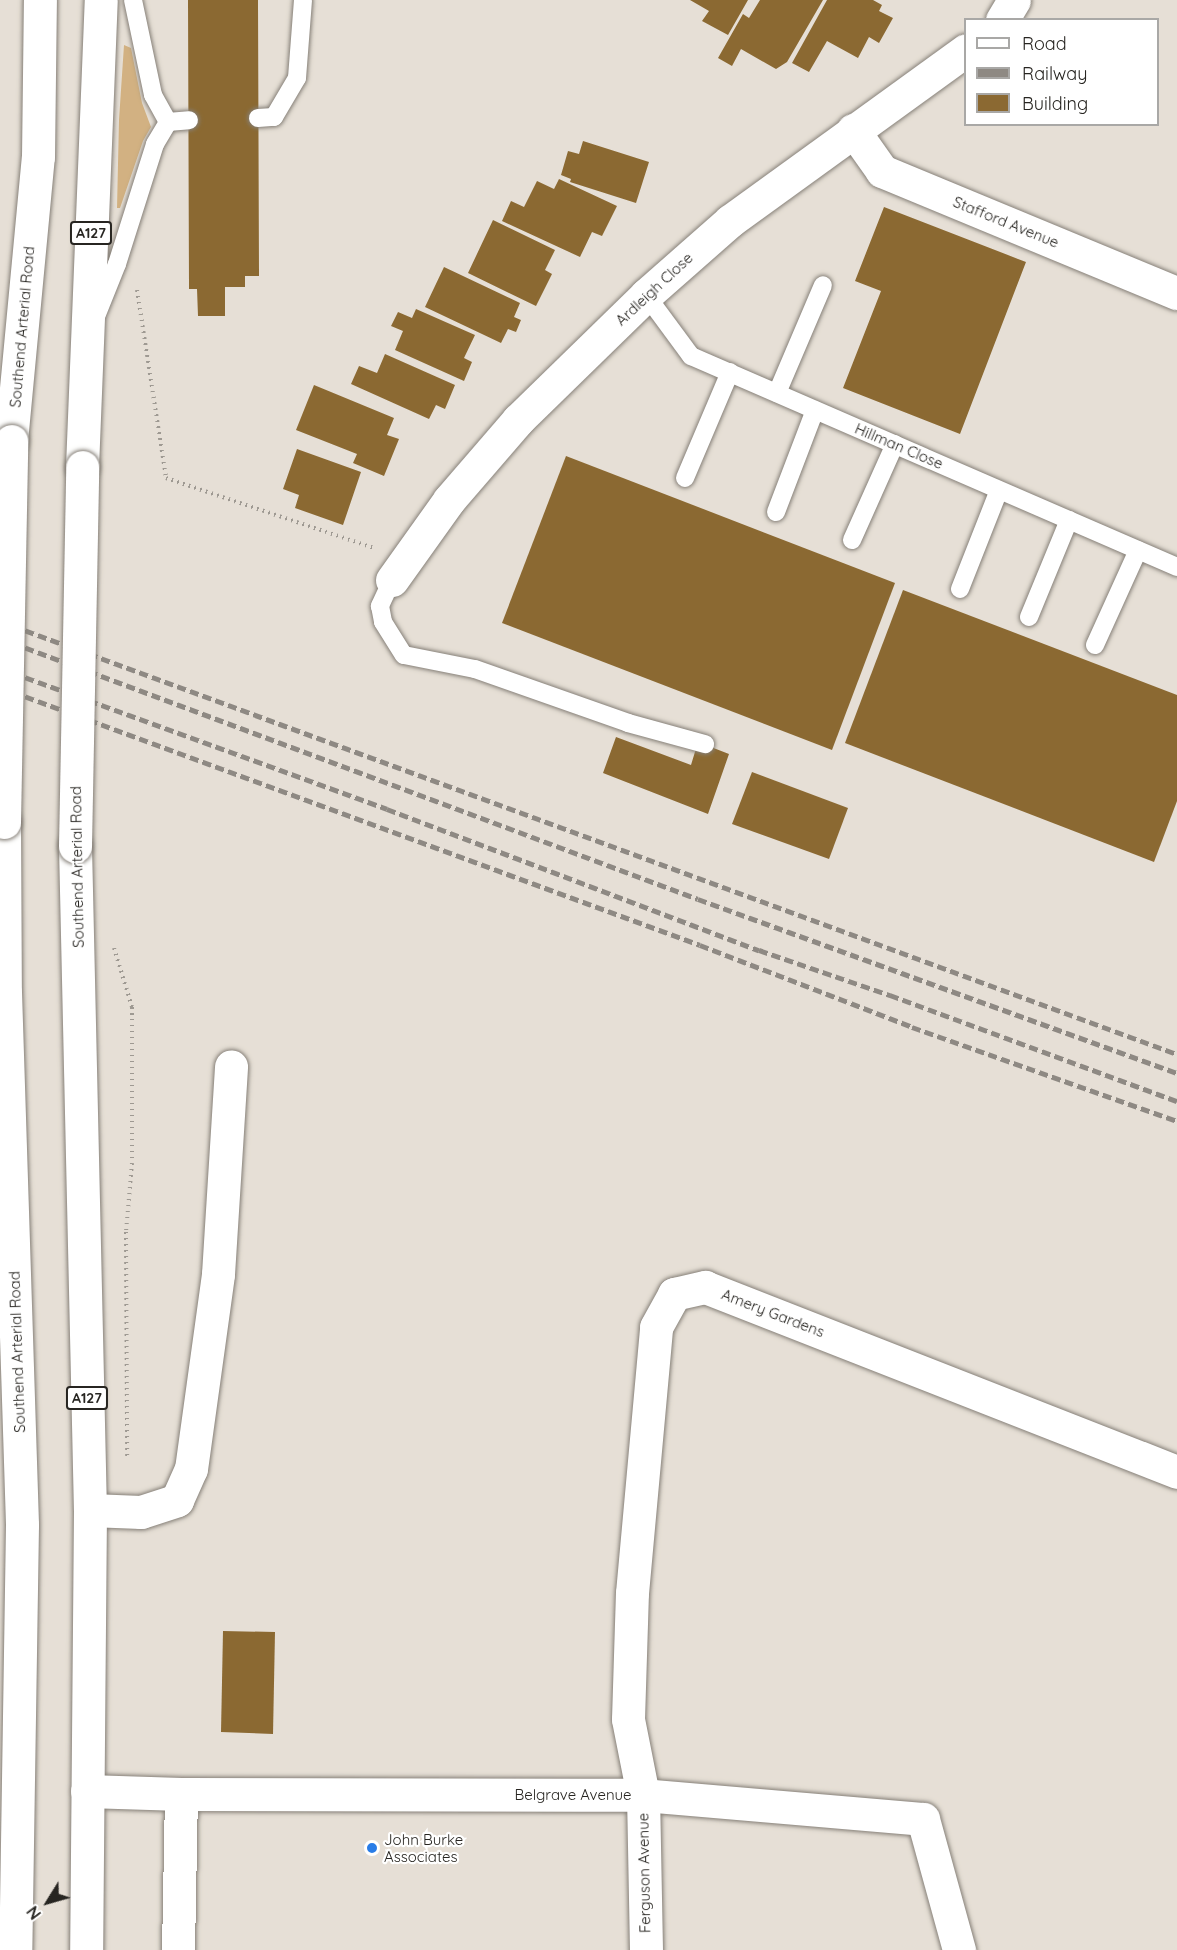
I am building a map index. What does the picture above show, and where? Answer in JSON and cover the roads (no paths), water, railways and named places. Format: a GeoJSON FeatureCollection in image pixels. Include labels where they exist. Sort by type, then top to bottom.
{"type":"FeatureCollection","features":[{"type":"Feature","properties":{"kind":"main road","name":"Southend Arterial Road"},"geometry":{"type":"LineString","coordinates":[[15,1950],[9,1780],[22,1525],[5,1004],[4,822],[11,441],[38,157],[40,0]]}},
{"type":"Feature","properties":{"kind":"main road","name":"Southend Arterial Road"},"geometry":{"type":"LineString","coordinates":[[86,1950],[90,1510],[75,846],[82,467],[101,0]]}},
{"type":"Feature","properties":{"kind":"main road"},"geometry":{"type":"LineString","coordinates":[[1003,18],[1014,0]]}},
{"type":"Feature","properties":{"kind":"main road","name":"Ardleigh Close"},"geometry":{"type":"LineString","coordinates":[[399,569],[449,500],[518,420],[646,295],[729,221],[964,51]]}},
{"type":"Feature","properties":{"kind":"main road","name":"Stafford Avenue"},"geometry":{"type":"LineString","coordinates":[[853,130],[882,171],[1177,293]]}},
{"type":"Feature","properties":{"kind":"main road"},"geometry":{"type":"LineString","coordinates":[[90,1510],[141,1512],[177,1500],[191,1469],[218,1274],[231,1066]]}},
{"type":"Feature","properties":{"kind":"main road","name":"Amery Gardens"},"geometry":{"type":"LineString","coordinates":[[643,1795],[628,1719],[632,1593],[656,1327],[674,1294],[705,1287],[1177,1472]]}},
{"type":"Feature","properties":{"kind":"main road","name":"Belgrave Avenue"},"geometry":{"type":"LineString","coordinates":[[87,1791],[181,1794],[643,1795],[923,1819],[959,1950]]}},
{"type":"Feature","properties":{"kind":"main road"},"geometry":{"type":"LineString","coordinates":[[178,1950],[181,1794]]}},
{"type":"Feature","properties":{"kind":"main road","name":"Ferguson Avenue"},"geometry":{"type":"LineString","coordinates":[[643,1795],[646,1950]]}},
{"type":"Feature","properties":{"kind":"lane"},"geometry":{"type":"LineString","coordinates":[[133,0],[153,95],[168,122]]}},
{"type":"Feature","properties":{"kind":"lane"},"geometry":{"type":"LineString","coordinates":[[258,118],[274,117],[297,78],[303,0]]}},
{"type":"Feature","properties":{"kind":"lane"},"geometry":{"type":"LineString","coordinates":[[168,122],[189,120]]}},
{"type":"Feature","properties":{"kind":"lane"},"geometry":{"type":"LineString","coordinates":[[87,339],[117,264],[155,144],[168,122]]}},
{"type":"Feature","properties":{"kind":"lane"},"geometry":{"type":"LineString","coordinates":[[777,393],[823,285]]}},
{"type":"Feature","properties":{"kind":"lane","name":"Hillman Close"},"geometry":{"type":"LineString","coordinates":[[646,295],[691,356],[1177,567]]}},
{"type":"Feature","properties":{"kind":"lane"},"geometry":{"type":"LineString","coordinates":[[685,478],[730,372]]}},
{"type":"Feature","properties":{"kind":"lane"},"geometry":{"type":"LineString","coordinates":[[776,512],[814,410]]}},
{"type":"Feature","properties":{"kind":"lane"},"geometry":{"type":"LineString","coordinates":[[852,540],[894,444]]}},
{"type":"Feature","properties":{"kind":"lane"},"geometry":{"type":"LineString","coordinates":[[960,589],[999,490]]}},
{"type":"Feature","properties":{"kind":"lane"},"geometry":{"type":"LineString","coordinates":[[1029,617],[1069,520]]}},
{"type":"Feature","properties":{"kind":"lane"},"geometry":{"type":"LineString","coordinates":[[1095,645],[1138,550]]}},
{"type":"Feature","properties":{"kind":"lane"},"geometry":{"type":"LineString","coordinates":[[399,569],[380,606],[383,622],[404,655],[475,669],[628,723],[705,744]]}},
{"type":"Feature","properties":{"kind":"railway"},"geometry":{"type":"LineString","coordinates":[[0,621],[1177,1054]]}},
{"type":"Feature","properties":{"kind":"railway"},"geometry":{"type":"LineString","coordinates":[[0,638],[698,899],[1177,1073]]}},
{"type":"Feature","properties":{"kind":"railway"},"geometry":{"type":"LineString","coordinates":[[0,668],[387,809],[759,950],[890,995],[1177,1101]]}},
{"type":"Feature","properties":{"kind":"railway"},"geometry":{"type":"LineString","coordinates":[[0,687],[700,945],[912,1027],[1177,1121]]}},
{"type":"Feature","properties":{"kind":"place","name":"John Burke Associates"},"geometry":{"type":"Point","coordinates":[372,1848]}}]}
